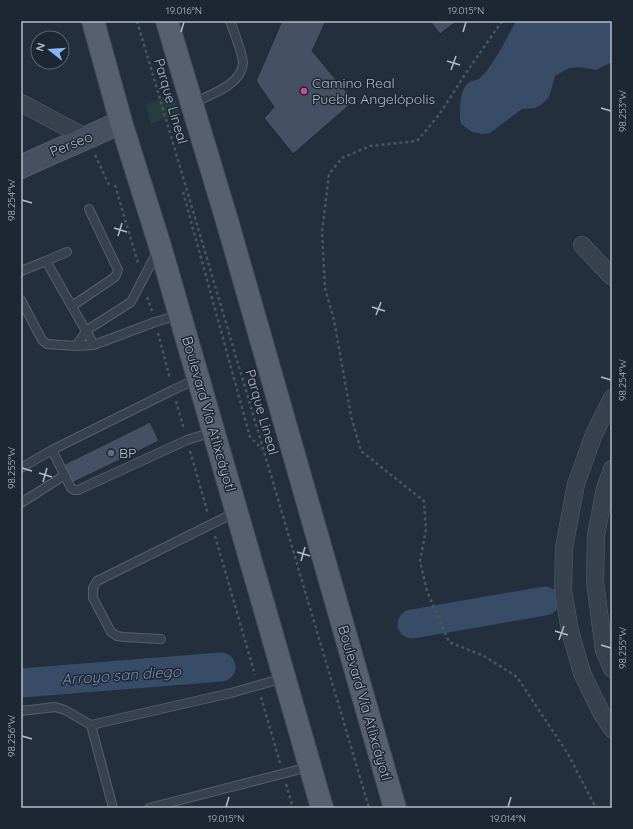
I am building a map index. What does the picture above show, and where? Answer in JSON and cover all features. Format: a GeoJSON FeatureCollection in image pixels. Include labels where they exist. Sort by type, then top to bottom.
{"type":"FeatureCollection","features":[{"type":"Feature","properties":{"kind":"main road","name":"Boulevard Vía Atlixcáyotl"},"geometry":{"type":"LineString","coordinates":[[93,21],[121,122],[160,246],[322,808]]}},
{"type":"Feature","properties":{"kind":"main road","name":"Boulevard Vía Atlixcáyotl"},"geometry":{"type":"LineString","coordinates":[[167,21],[228,224],[395,808]]}},
{"type":"Feature","properties":{"kind":"street"},"geometry":{"type":"LineString","coordinates":[[21,103],[87,138]]}},
{"type":"Feature","properties":{"kind":"street","name":"Perseo"},"geometry":{"type":"LineString","coordinates":[[21,167],[49,153],[87,138],[121,122]]}},
{"type":"Feature","properties":{"kind":"street"},"geometry":{"type":"LineString","coordinates":[[582,245],[612,277]]}},
{"type":"Feature","properties":{"kind":"street"},"geometry":{"type":"LineString","coordinates":[[612,398],[594,434],[576,484],[564,548],[563,590],[570,630],[582,674],[601,712],[612,729]]}},
{"type":"Feature","properties":{"kind":"street"},"geometry":{"type":"LineString","coordinates":[[612,469],[605,488],[596,535],[595,582],[604,650],[612,669]]}},
{"type":"Feature","properties":{"kind":"lane"},"geometry":{"type":"LineString","coordinates":[[191,104],[232,83],[239,74],[243,62],[230,21]]}},
{"type":"Feature","properties":{"kind":"lane"},"geometry":{"type":"LineString","coordinates":[[72,306],[115,277],[118,273],[118,270],[89,209]]}},
{"type":"Feature","properties":{"kind":"lane"},"geometry":{"type":"LineString","coordinates":[[76,346],[87,330],[131,302],[160,246]]}},
{"type":"Feature","properties":{"kind":"lane"},"geometry":{"type":"LineString","coordinates":[[21,271],[67,252]]}},
{"type":"Feature","properties":{"kind":"lane"},"geometry":{"type":"LineString","coordinates":[[46,261],[87,330],[94,345]]}},
{"type":"Feature","properties":{"kind":"lane"},"geometry":{"type":"LineString","coordinates":[[21,300],[42,340],[47,344],[76,346],[94,345],[155,322],[180,315]]}},
{"type":"Feature","properties":{"kind":"lane"},"geometry":{"type":"LineString","coordinates":[[21,468],[52,450],[198,379]]}},
{"type":"Feature","properties":{"kind":"lane"},"geometry":{"type":"LineString","coordinates":[[52,450],[71,488],[78,490],[187,440],[213,431]]}},
{"type":"Feature","properties":{"kind":"lane"},"geometry":{"type":"LineString","coordinates":[[21,503],[65,475]]}},
{"type":"Feature","properties":{"kind":"lane"},"geometry":{"type":"LineString","coordinates":[[161,640],[123,637],[117,636],[111,632],[94,598],[93,588],[97,581],[211,523],[236,512]]}},
{"type":"Feature","properties":{"kind":"lane"},"geometry":{"type":"LineString","coordinates":[[21,711],[54,707],[65,710],[91,725],[231,693],[284,678]]}},
{"type":"Feature","properties":{"kind":"lane"},"geometry":{"type":"LineString","coordinates":[[91,725],[113,808]]}},
{"type":"Feature","properties":{"kind":"lane"},"geometry":{"type":"LineString","coordinates":[[149,808],[310,767]]}},
{"type":"Feature","properties":{"kind":"path","name":"Parque Lineal"},"geometry":{"type":"LineString","coordinates":[[137,21],[369,808]]}},
{"type":"Feature","properties":{"kind":"path"},"geometry":{"type":"LineString","coordinates":[[502,21],[439,115],[417,141],[370,146],[342,158],[329,174],[322,232],[325,288],[334,320],[351,416],[361,451],[424,501],[426,530],[420,561],[427,591],[449,642],[484,656],[517,677],[568,754],[596,808]]}},
{"type":"Feature","properties":{"kind":"path"},"geometry":{"type":"LineString","coordinates":[[87,138],[110,187]]}},
{"type":"Feature","properties":{"kind":"path"},"geometry":{"type":"LineString","coordinates":[[115,185],[293,808]]}},
{"type":"Feature","properties":{"kind":"path"},"geometry":{"type":"LineString","coordinates":[[183,192],[250,437],[263,451]]}},
{"type":"Feature","properties":{"kind":"green space"},"geometry":{"type":"Polygon","coordinates":[[[174,95],[180,113],[151,124],[145,104],[174,95]]]}},
{"type":"Feature","properties":{"kind":"water"},"geometry":{"type":"Polygon","coordinates":[[[516,21],[612,21],[612,62],[596,70],[579,67],[569,68],[555,76],[549,97],[542,104],[535,108],[522,109],[490,133],[482,134],[472,132],[461,124],[461,96],[465,86],[470,82],[477,80],[492,64],[516,21]]]}},
{"type":"Feature","properties":{"kind":"building","name":"Camino Real Puebla Angelópolis"},"geometry":{"type":"Polygon","coordinates":[[[282,21],[326,21],[312,51],[354,101],[293,154],[264,118],[274,107],[256,81],[282,21]]]}},
{"type":"Feature","properties":{"kind":"building","name":"Camino Real Puebla Angelópolis"},"geometry":{"type":"Polygon","coordinates":[[[430,21],[457,21],[440,34],[430,21]]]}},
{"type":"Feature","properties":{"kind":"building","name":"BP"},"geometry":{"type":"Polygon","coordinates":[[[150,422],[159,441],[72,483],[63,465],[150,422]]]}},
{"type":"Feature","properties":{"kind":"waterway"},"geometry":{"type":"LineString","coordinates":[[412,624],[545,601]]}},
{"type":"Feature","properties":{"kind":"waterway","name":"Arroyo san diego"},"geometry":{"type":"LineString","coordinates":[[21,683],[221,667]]}},
{"type":"Feature","properties":{"kind":"place","name":"Camino Real Puebla Angelópolis"},"geometry":{"type":"Point","coordinates":[304,91]}},
{"type":"Feature","properties":{"kind":"place","name":"BP"},"geometry":{"type":"Point","coordinates":[111,453]}}]}
